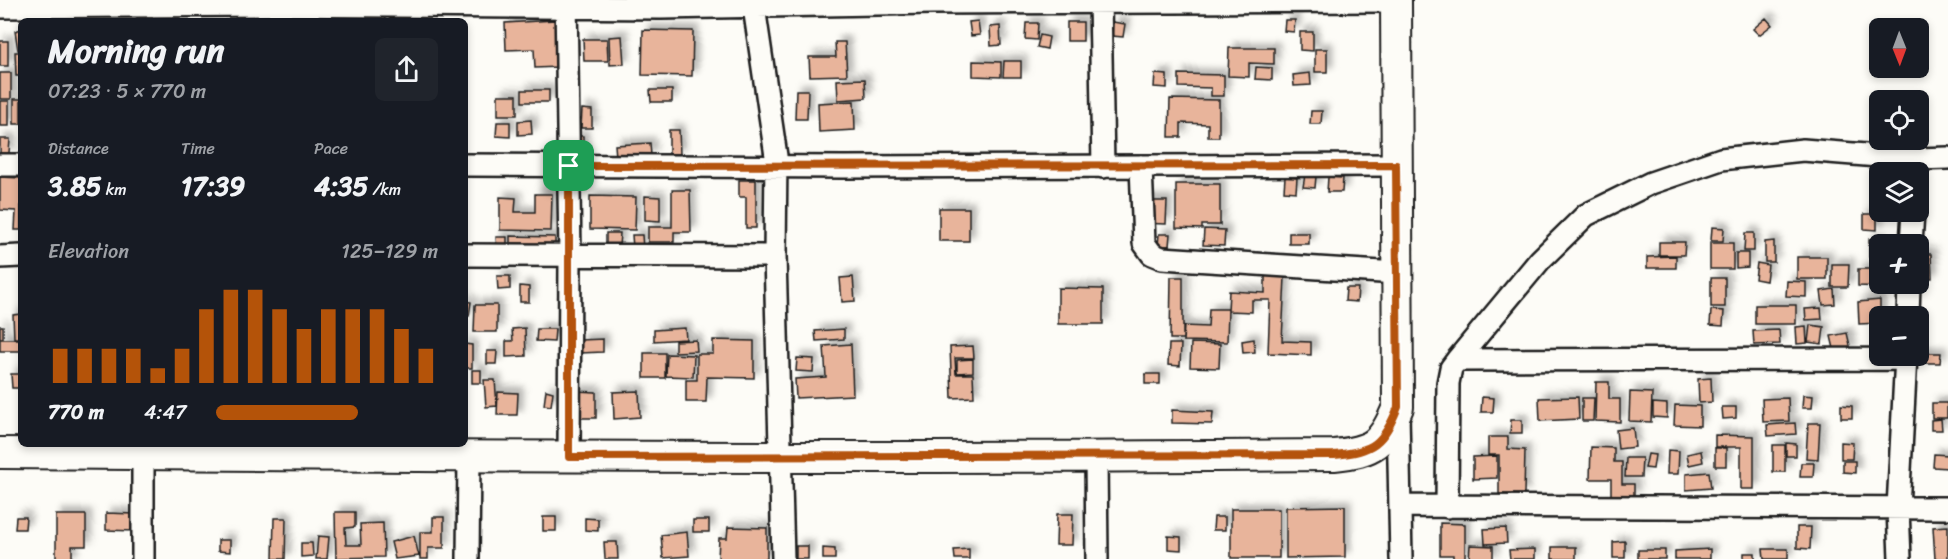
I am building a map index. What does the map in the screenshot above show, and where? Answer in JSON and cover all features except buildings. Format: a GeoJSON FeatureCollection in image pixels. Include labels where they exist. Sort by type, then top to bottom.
{"type":"FeatureCollection","features":[{"type":"Feature","properties":{"kind":"main road"},"geometry":{"type":"LineString","coordinates":[[0,453],[142,455],[311,450],[469,457],[1096,457],[1334,455],[1359,452],[1375,444],[1389,429],[1398,407],[1396,0]]}},
{"type":"Feature","properties":{"kind":"street"},"geometry":{"type":"LineString","coordinates":[[0,7],[198,9],[399,3],[452,14],[566,4],[1396,0]]}},
{"type":"Feature","properties":{"kind":"street"},"geometry":{"type":"LineString","coordinates":[[1100,2],[1102,166]]}},
{"type":"Feature","properties":{"kind":"street"},"geometry":{"type":"LineString","coordinates":[[754,3],[776,166],[775,256],[783,559]]}},
{"type":"Feature","properties":{"kind":"street"},"geometry":{"type":"LineString","coordinates":[[566,4],[570,255],[569,457]]}},
{"type":"Feature","properties":{"kind":"street"},"geometry":{"type":"LineString","coordinates":[[1447,507],[1448,383],[1451,368],[1540,260],[1586,215],[1651,183],[1720,159],[1803,150],[1887,162]]}},
{"type":"Feature","properties":{"kind":"street"},"geometry":{"type":"LineString","coordinates":[[1929,163],[1948,158]]}},
{"type":"Feature","properties":{"kind":"street"},"geometry":{"type":"LineString","coordinates":[[0,165],[18,165]]}},
{"type":"Feature","properties":{"kind":"street"},"geometry":{"type":"LineString","coordinates":[[468,165],[1396,165]]}},
{"type":"Feature","properties":{"kind":"street"},"geometry":{"type":"LineString","coordinates":[[1140,166],[1144,243],[1152,254],[1162,258],[1397,273]]}},
{"type":"Feature","properties":{"kind":"street"},"geometry":{"type":"LineString","coordinates":[[468,255],[775,256]]}},
{"type":"Feature","properties":{"kind":"street"},"geometry":{"type":"LineString","coordinates":[[0,256],[18,256]]}},
{"type":"Feature","properties":{"kind":"street"},"geometry":{"type":"LineString","coordinates":[[1457,360],[1869,357]]}},
{"type":"Feature","properties":{"kind":"street"},"geometry":{"type":"LineString","coordinates":[[1900,559],[1898,508],[1906,366]]}},
{"type":"Feature","properties":{"kind":"street"},"geometry":{"type":"LineString","coordinates":[[1398,407],[1401,559]]}},
{"type":"Feature","properties":{"kind":"street"},"geometry":{"type":"LineString","coordinates":[[142,455],[143,559]]}},
{"type":"Feature","properties":{"kind":"street"},"geometry":{"type":"LineString","coordinates":[[468,559],[469,457]]}},
{"type":"Feature","properties":{"kind":"street"},"geometry":{"type":"LineString","coordinates":[[1096,457],[1097,559]]}},
{"type":"Feature","properties":{"kind":"street"},"geometry":{"type":"LineString","coordinates":[[1401,506],[1948,508]]}},
{"type":"Feature","properties":{"kind":"route"},"geometry":{"type":"LineString","coordinates":[[1396,165],[1398,407],[1389,429],[1375,444],[1359,452],[1334,455],[569,457],[569,166],[1396,165]]}}]}
